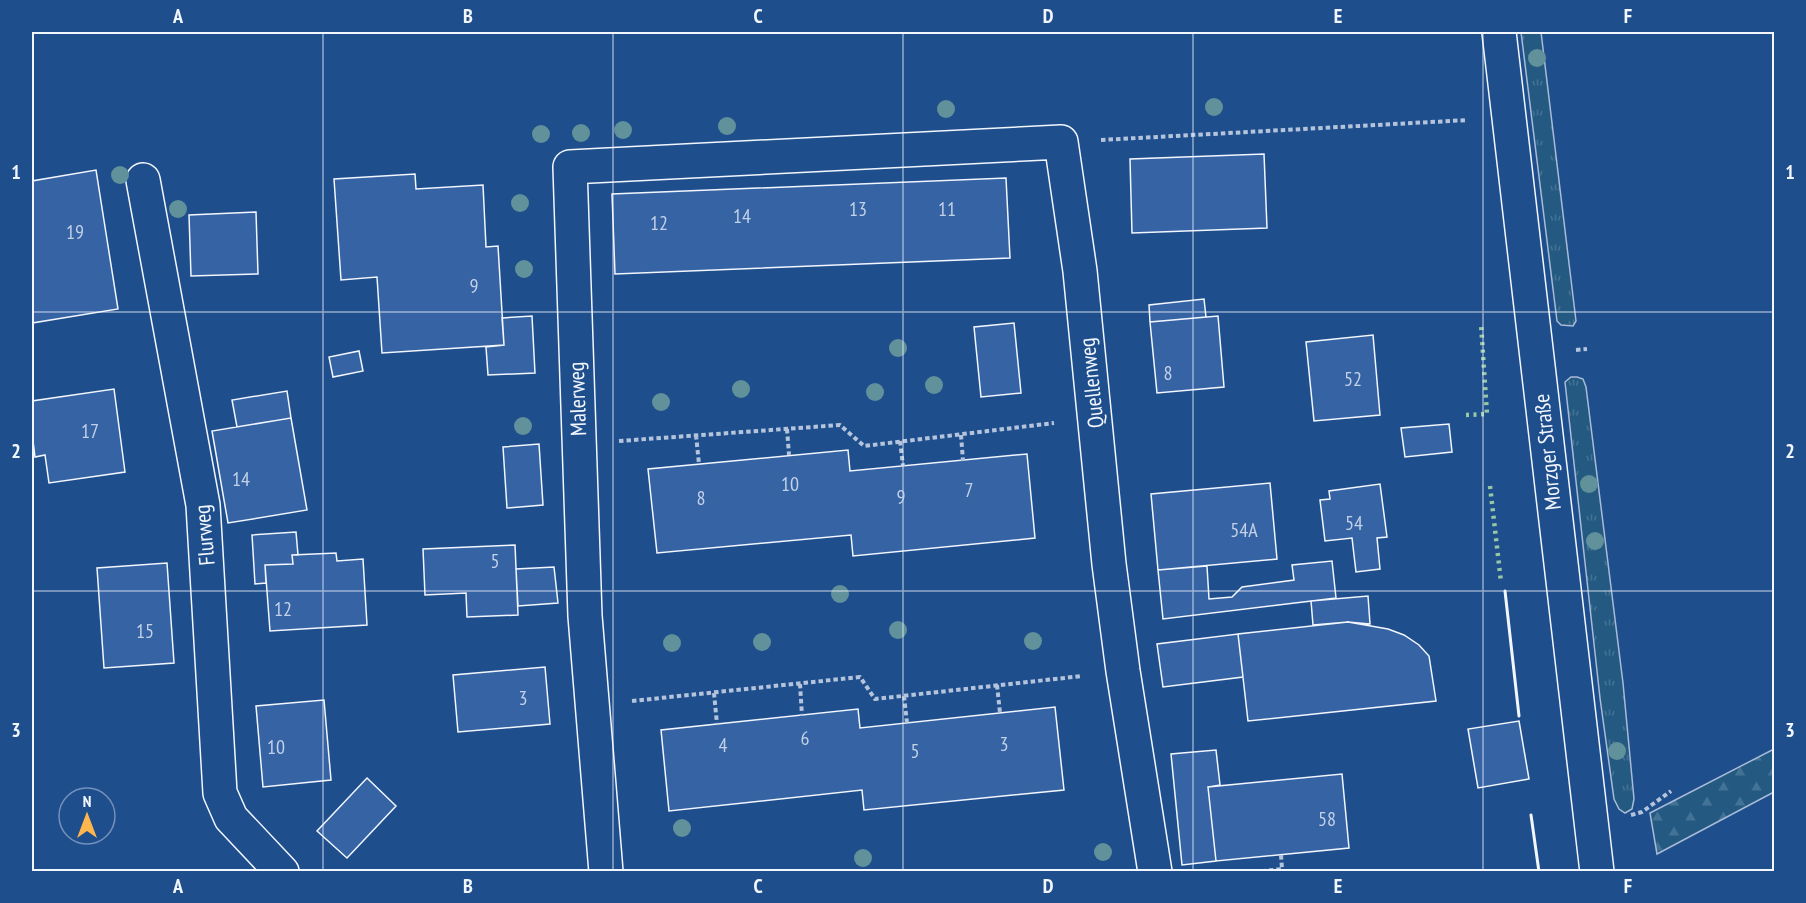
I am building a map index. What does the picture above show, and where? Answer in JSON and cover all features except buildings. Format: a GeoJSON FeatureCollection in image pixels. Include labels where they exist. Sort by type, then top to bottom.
{"type":"FeatureCollection","features":[{"type":"Feature","properties":{"kind":"street","name":"Morzger Straße"},"geometry":{"type":"LineString","coordinates":[[1499,32],[1597,872]]}},
{"type":"Feature","properties":{"kind":"street","name":"Malerweg"},"geometry":{"type":"LineString","coordinates":[[606,872],[585,616],[570,167],[1061,142]]}},
{"type":"Feature","properties":{"kind":"street","name":"Quellenweg"},"geometry":{"type":"LineString","coordinates":[[1061,142],[1080,271],[1108,564],[1155,872]]}},
{"type":"Feature","properties":{"kind":"street","name":"Flurweg"},"geometry":{"type":"LineString","coordinates":[[143,180],[203,505],[220,793],[231,818],[282,872]]}},
{"type":"Feature","properties":{"kind":"path"},"geometry":{"type":"LineString","coordinates":[[1061,142],[1508,120]]}},
{"type":"Feature","properties":{"kind":"path"},"geometry":{"type":"LineString","coordinates":[[579,444],[840,425],[864,446],[1095,418]]}},
{"type":"Feature","properties":{"kind":"path"},"geometry":{"type":"LineString","coordinates":[[787,429],[789,455]]}},
{"type":"Feature","properties":{"kind":"path"},"geometry":{"type":"LineString","coordinates":[[696,435],[699,464]]}},
{"type":"Feature","properties":{"kind":"path"},"geometry":{"type":"LineString","coordinates":[[961,435],[963,460]]}},
{"type":"Feature","properties":{"kind":"path"},"geometry":{"type":"LineString","coordinates":[[900,441],[903,466]]}},
{"type":"Feature","properties":{"kind":"path"},"geometry":{"type":"LineString","coordinates":[[592,705],[860,677],[875,699],[1123,671]]}},
{"type":"Feature","properties":{"kind":"path"},"geometry":{"type":"LineString","coordinates":[[800,684],[802,716]]}},
{"type":"Feature","properties":{"kind":"path"},"geometry":{"type":"LineString","coordinates":[[997,685],[1000,713]]}},
{"type":"Feature","properties":{"kind":"path"},"geometry":{"type":"LineString","coordinates":[[714,693],[717,724]]}},
{"type":"Feature","properties":{"kind":"path"},"geometry":{"type":"LineString","coordinates":[[904,696],[907,723]]}},
{"type":"Feature","properties":{"kind":"path"},"geometry":{"type":"LineString","coordinates":[[1254,872],[1282,869],[1281,855]]}},
{"type":"Feature","properties":{"kind":"green space"},"geometry":{"type":"Polygon","coordinates":[[[1521,32],[1541,32],[1576,321],[1573,326],[1561,325],[1557,321],[1521,32]]]}},
{"type":"Feature","properties":{"kind":"green space"},"geometry":{"type":"Polygon","coordinates":[[[1571,377],[1583,379],[1586,387],[1623,683],[1634,799],[1632,809],[1625,813],[1619,809],[1614,799],[1600,698],[1565,382],[1571,377]]]}},
{"type":"Feature","properties":{"kind":"green space"},"geometry":{"type":"Polygon","coordinates":[[[1774,749],[1774,792],[1657,854],[1650,813],[1774,749]]]}},
{"type":"Feature","properties":{"kind":"hedge"},"geometry":{"type":"LineString","coordinates":[[1466,415],[1487,414],[1481,324]]}},
{"type":"Feature","properties":{"kind":"hedge"},"geometry":{"type":"LineString","coordinates":[[1490,486],[1501,582]]}},
{"type":"Feature","properties":{"kind":"wall"},"geometry":{"type":"LineString","coordinates":[[1505,591],[1519,716]]}},
{"type":"Feature","properties":{"kind":"wall"},"geometry":{"type":"LineString","coordinates":[[1531,815],[1539,872]]}}]}
